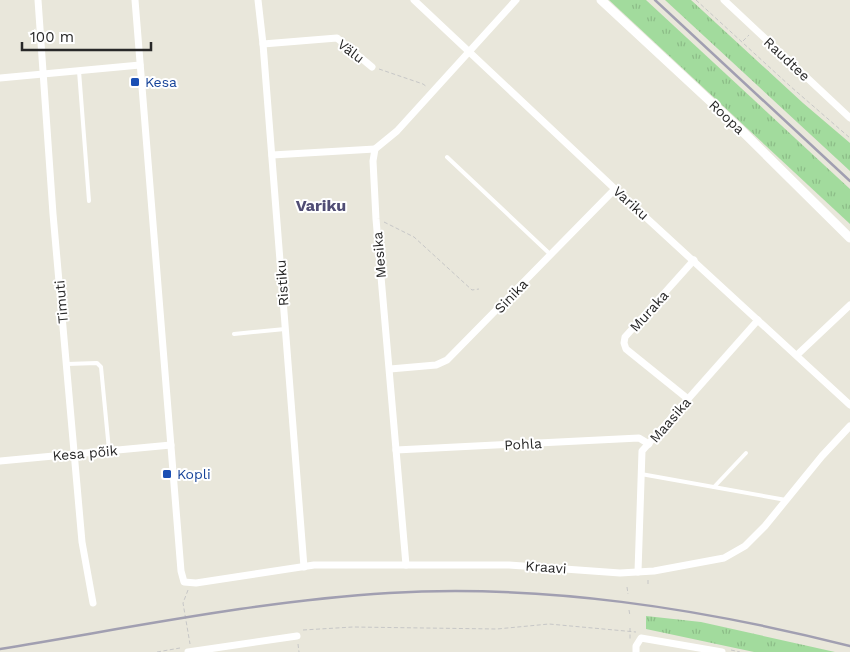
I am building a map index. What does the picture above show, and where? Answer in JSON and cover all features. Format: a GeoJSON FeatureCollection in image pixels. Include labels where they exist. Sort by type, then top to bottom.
{"type":"FeatureCollection","features":[{"type":"Feature","properties":{"kind":"street","name":"Timuti"},"geometry":{"type":"LineString","coordinates":[[38,0],[53,214],[82,542],[93,603]]}},
{"type":"Feature","properties":{"kind":"street"},"geometry":{"type":"LineString","coordinates":[[135,0],[180,562],[186,582]]}},
{"type":"Feature","properties":{"kind":"street","name":"Ristiku"},"geometry":{"type":"LineString","coordinates":[[258,0],[304,567]]}},
{"type":"Feature","properties":{"kind":"street","name":"Variku"},"geometry":{"type":"LineString","coordinates":[[414,0],[615,189],[850,405]]}},
{"type":"Feature","properties":{"kind":"street"},"geometry":{"type":"LineString","coordinates":[[272,155],[375,149],[397,131],[516,0]]}},
{"type":"Feature","properties":{"kind":"street","name":"Roopa"},"geometry":{"type":"LineString","coordinates":[[600,0],[739,128],[850,238]]}},
{"type":"Feature","properties":{"kind":"street","name":"Raudtee"},"geometry":{"type":"LineString","coordinates":[[724,0],[850,118]]}},
{"type":"Feature","properties":{"kind":"street","name":"Välu"},"geometry":{"type":"LineString","coordinates":[[263,44],[337,38],[372,67]]}},
{"type":"Feature","properties":{"kind":"street"},"geometry":{"type":"LineString","coordinates":[[0,78],[140,65]]}},
{"type":"Feature","properties":{"kind":"street","name":"Mesika"},"geometry":{"type":"LineString","coordinates":[[375,149],[373,161],[376,219],[406,565]]}},
{"type":"Feature","properties":{"kind":"street","name":"Sinika"},"geometry":{"type":"LineString","coordinates":[[390,369],[436,365],[448,360],[615,189]]}},
{"type":"Feature","properties":{"kind":"street","name":"Muraka"},"geometry":{"type":"LineString","coordinates":[[688,399],[626,349],[624,343],[625,337],[694,260]]}},
{"type":"Feature","properties":{"kind":"street"},"geometry":{"type":"LineString","coordinates":[[797,355],[850,305]]}},
{"type":"Feature","properties":{"kind":"street","name":"Maasika"},"geometry":{"type":"LineString","coordinates":[[638,572],[642,451],[758,320]]}},
{"type":"Feature","properties":{"kind":"street","name":"Kraavi"},"geometry":{"type":"LineString","coordinates":[[186,582],[196,583],[314,565],[509,565],[620,573],[638,572],[724,558],[745,546],[765,526],[822,456],[850,426]]}},
{"type":"Feature","properties":{"kind":"street","name":"Pohla"},"geometry":{"type":"LineString","coordinates":[[396,450],[639,438],[649,444]]}},
{"type":"Feature","properties":{"kind":"street","name":"Kesa põik"},"geometry":{"type":"LineString","coordinates":[[0,461],[171,445]]}},
{"type":"Feature","properties":{"kind":"street"},"geometry":{"type":"LineString","coordinates":[[189,649],[297,633]]}},
{"type":"Feature","properties":{"kind":"street"},"geometry":{"type":"LineString","coordinates":[[636,652],[636,646],[641,635],[722,652]]}},
{"type":"Feature","properties":{"kind":"lane"},"geometry":{"type":"LineString","coordinates":[[79,71],[89,201]]}},
{"type":"Feature","properties":{"kind":"lane"},"geometry":{"type":"LineString","coordinates":[[447,157],[550,255]]}},
{"type":"Feature","properties":{"kind":"lane"},"geometry":{"type":"LineString","coordinates":[[234,334],[285,329]]}},
{"type":"Feature","properties":{"kind":"lane"},"geometry":{"type":"LineString","coordinates":[[66,364],[97,363],[101,367],[109,450]]}},
{"type":"Feature","properties":{"kind":"lane"},"geometry":{"type":"LineString","coordinates":[[714,487],[746,453]]}},
{"type":"Feature","properties":{"kind":"lane"},"geometry":{"type":"LineString","coordinates":[[641,474],[786,500]]}},
{"type":"Feature","properties":{"kind":"path"},"geometry":{"type":"LineString","coordinates":[[696,0],[850,138]]}},
{"type":"Feature","properties":{"kind":"path"},"geometry":{"type":"LineString","coordinates":[[742,42],[754,29]]}},
{"type":"Feature","properties":{"kind":"path","name":"Välu"},"geometry":{"type":"LineString","coordinates":[[372,67],[423,84],[432,92]]}},
{"type":"Feature","properties":{"kind":"path"},"geometry":{"type":"LineString","coordinates":[[376,219],[414,237],[472,290],[479,288]]}},
{"type":"Feature","properties":{"kind":"path"},"geometry":{"type":"LineString","coordinates":[[186,582],[187,594],[183,603],[189,649]]}},
{"type":"Feature","properties":{"kind":"path"},"geometry":{"type":"LineString","coordinates":[[627,587],[628,594]]}},
{"type":"Feature","properties":{"kind":"path"},"geometry":{"type":"LineString","coordinates":[[629,610],[630,616]]}},
{"type":"Feature","properties":{"kind":"path"},"geometry":{"type":"LineString","coordinates":[[297,633],[353,626],[497,629],[549,624],[630,631],[641,635]]}},
{"type":"Feature","properties":{"kind":"green space"},"geometry":{"type":"Polygon","coordinates":[[[609,0],[646,0],[850,189],[850,224],[609,0]]]}},
{"type":"Feature","properties":{"kind":"green space"},"geometry":{"type":"Polygon","coordinates":[[[665,0],[691,0],[803,103],[850,143],[850,171],[665,0]]]}},
{"type":"Feature","properties":{"kind":"green space"},"geometry":{"type":"Polygon","coordinates":[[[646,616],[701,622],[835,652],[754,652],[646,629],[646,616]]]}},
{"type":"Feature","properties":{"kind":"railway"},"geometry":{"type":"LineString","coordinates":[[655,0],[850,181]]}},
{"type":"Feature","properties":{"kind":"railway"},"geometry":{"type":"LineString","coordinates":[[0,649],[194,616],[291,602],[389,593],[447,591],[506,592],[621,602],[736,620],[850,646]]}},
{"type":"Feature","properties":{"kind":"place","name":"Kesa"},"geometry":{"type":"Point","coordinates":[135,82]}},
{"type":"Feature","properties":{"kind":"place","name":"Kopli"},"geometry":{"type":"Point","coordinates":[167,474]}},
{"type":"Feature","properties":{"kind":"district","name":"Variku"},"geometry":{"type":"Point","coordinates":[321,205]}}]}
